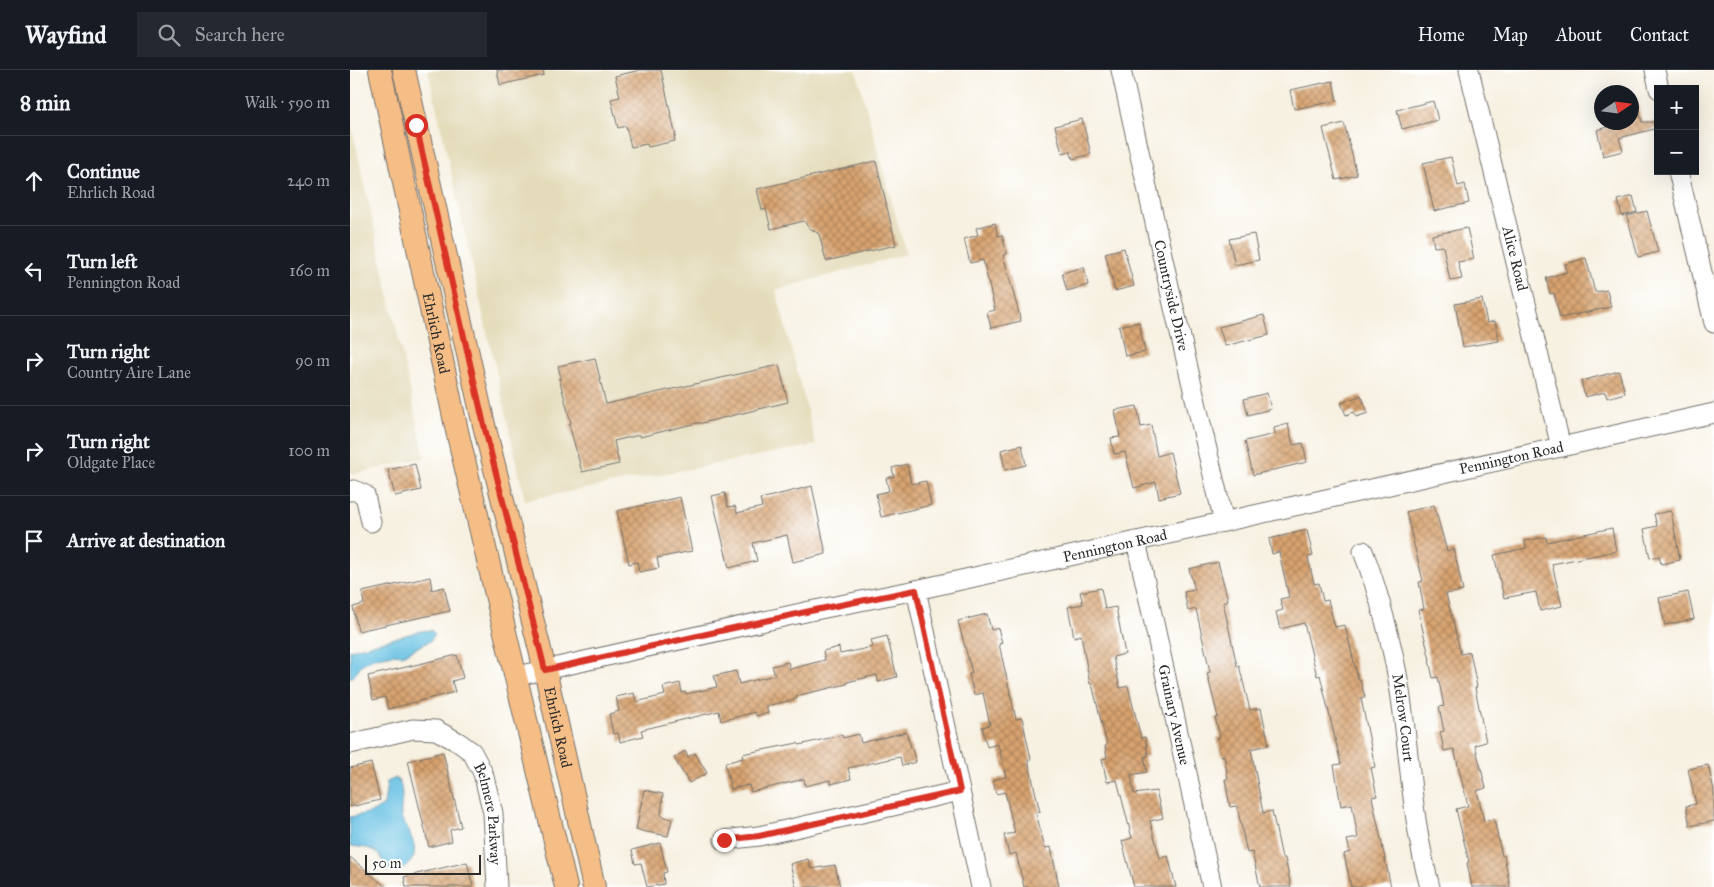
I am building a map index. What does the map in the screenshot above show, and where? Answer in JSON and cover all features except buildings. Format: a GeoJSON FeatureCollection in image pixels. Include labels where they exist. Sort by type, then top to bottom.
{"type":"FeatureCollection","features":[{"type":"Feature","properties":{"kind":"main road","name":"Ehrlich Road"},"geometry":{"type":"LineString","coordinates":[[380,70],[458,431],[566,887]]}},
{"type":"Feature","properties":{"kind":"main road","name":"Ehrlich Road"},"geometry":{"type":"LineString","coordinates":[[404,70],[484,425],[545,670],[594,887]]}},
{"type":"Feature","properties":{"kind":"street","name":"Countryside Drive"},"geometry":{"type":"LineString","coordinates":[[1121,70],[1224,522]]}},
{"type":"Feature","properties":{"kind":"street","name":"Alice Road"},"geometry":{"type":"LineString","coordinates":[[1469,70],[1561,447]]}},
{"type":"Feature","properties":{"kind":"street"},"geometry":{"type":"LineString","coordinates":[[1655,70],[1658,85]]}},
{"type":"Feature","properties":{"kind":"street"},"geometry":{"type":"LineString","coordinates":[[1679,175],[1714,322]]}},
{"type":"Feature","properties":{"kind":"street","name":"Pennington Road"},"geometry":{"type":"LineString","coordinates":[[517,676],[810,611],[916,590],[1714,413]]}},
{"type":"Feature","properties":{"kind":"street"},"geometry":{"type":"LineString","coordinates":[[350,491],[354,490],[365,495],[371,522]]}},
{"type":"Feature","properties":{"kind":"street","name":"Grainary Avenue"},"geometry":{"type":"LineString","coordinates":[[1136,541],[1212,887]]}},
{"type":"Feature","properties":{"kind":"street","name":"Melrow Court"},"geometry":{"type":"LineString","coordinates":[[1363,551],[1373,576],[1398,682],[1414,811],[1430,887]]}},
{"type":"Feature","properties":{"kind":"street"},"geometry":{"type":"LineString","coordinates":[[916,590],[982,887]]}},
{"type":"Feature","properties":{"kind":"street","name":"Belmere Parkway"},"geometry":{"type":"LineString","coordinates":[[350,744],[413,729],[436,730],[472,752],[483,772],[493,813],[497,887]]}},
{"type":"Feature","properties":{"kind":"street"},"geometry":{"type":"LineString","coordinates":[[724,840],[759,836],[960,791]]}},
{"type":"Feature","properties":{"kind":"shaded area"},"geometry":{"type":"Polygon","coordinates":[[[428,70],[856,70],[906,254],[776,290],[816,445],[525,500],[428,70]]]}},
{"type":"Feature","properties":{"kind":"shaded area"},"geometry":{"type":"Polygon","coordinates":[[[350,118],[425,458],[350,475],[350,118]]]}},
{"type":"Feature","properties":{"kind":"water"},"geometry":{"type":"Polygon","coordinates":[[[431,630],[435,634],[430,641],[402,655],[393,654],[373,658],[361,665],[354,676],[350,678],[350,650],[431,630]]]}},
{"type":"Feature","properties":{"kind":"water"},"geometry":{"type":"Polygon","coordinates":[[[396,778],[402,791],[401,817],[412,839],[415,851],[412,861],[396,872],[391,871],[385,866],[374,851],[350,846],[350,817],[373,812],[384,805],[387,782],[396,778]]]}},
{"type":"Feature","properties":{"kind":"route"},"geometry":{"type":"LineString","coordinates":[[416,125],[484,425],[545,670],[652,645],[916,590],[960,791],[759,836],[724,840]]}}]}
